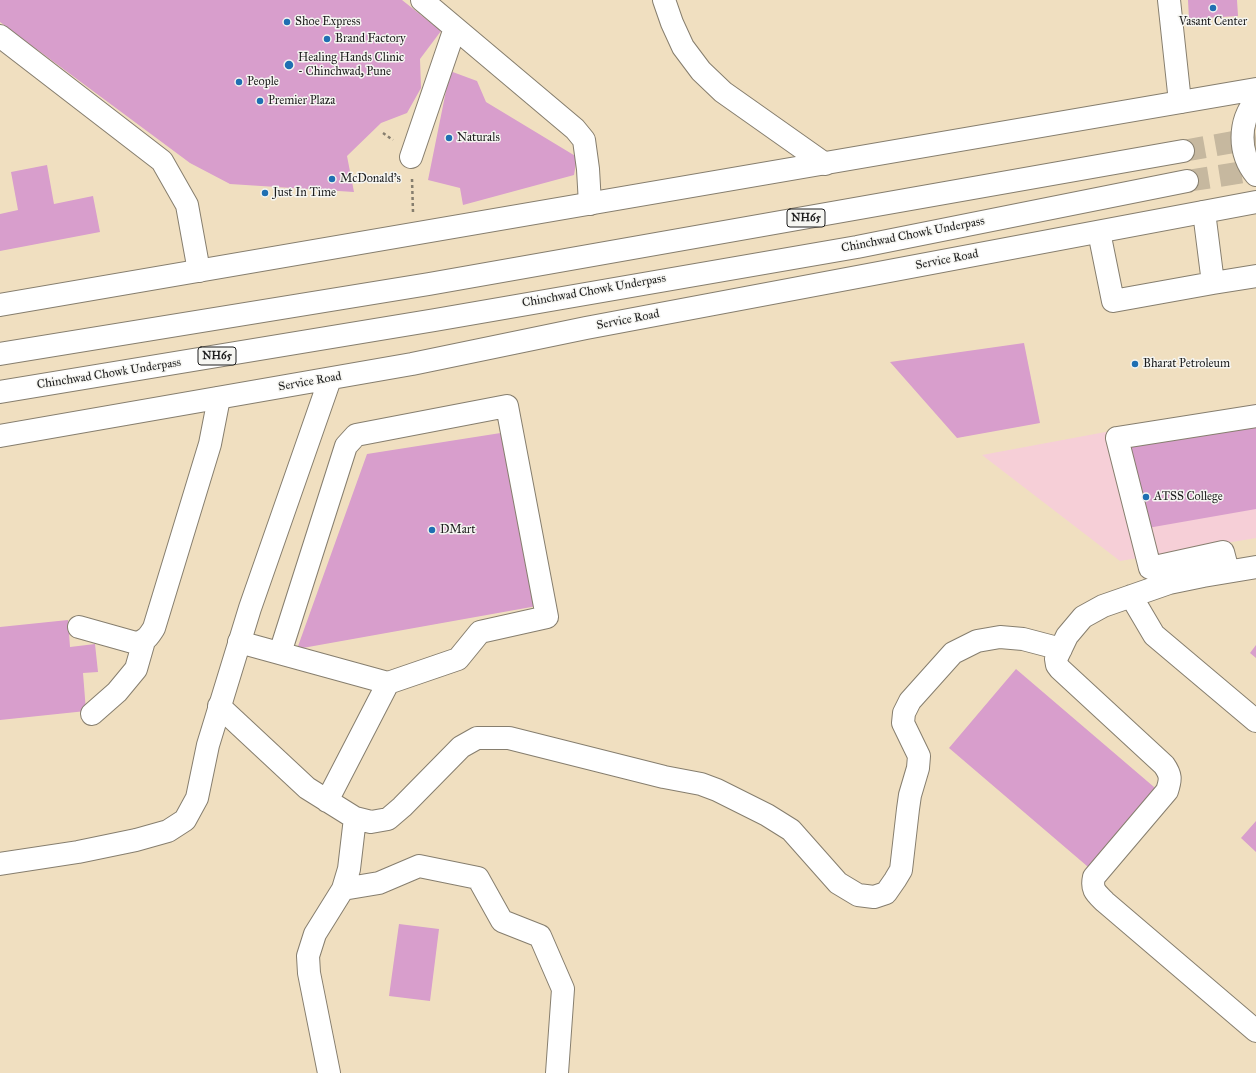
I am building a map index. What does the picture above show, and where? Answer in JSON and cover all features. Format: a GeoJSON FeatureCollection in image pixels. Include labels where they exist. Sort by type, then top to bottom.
{"type":"FeatureCollection","features":[{"type":"Feature","properties":{"kind":"main road"},"geometry":{"type":"LineString","coordinates":[[422,0],[558,113],[575,129],[584,140],[588,169],[590,204]]}},
{"type":"Feature","properties":{"kind":"main road"},"geometry":{"type":"LineString","coordinates":[[664,0],[672,23],[684,47],[701,71],[723,92],[825,164]]}},
{"type":"Feature","properties":{"kind":"main road"},"geometry":{"type":"LineString","coordinates":[[1169,0],[1180,102]]}},
{"type":"Feature","properties":{"kind":"main road"},"geometry":{"type":"LineString","coordinates":[[411,157],[455,28]]}},
{"type":"Feature","properties":{"kind":"main road"},"geometry":{"type":"LineString","coordinates":[[0,36],[162,161],[186,205],[199,271]]}},
{"type":"Feature","properties":{"kind":"main road"},"geometry":{"type":"LineString","coordinates":[[0,305],[1256,89]]}},
{"type":"Feature","properties":{"kind":"main road"},"geometry":{"type":"LineString","coordinates":[[1256,100],[1247,114],[1242,136],[1246,160],[1256,175]]}},
{"type":"Feature","properties":{"kind":"main road","name":"NH65"},"geometry":{"type":"LineString","coordinates":[[0,354],[429,284],[1183,151]]}},
{"type":"Feature","properties":{"kind":"main road","name":"Chinchwad Chowk Underpass"},"geometry":{"type":"LineString","coordinates":[[0,392],[434,320],[857,246],[1187,181]]}},
{"type":"Feature","properties":{"kind":"main road","name":"Service Road"},"geometry":{"type":"LineString","coordinates":[[0,436],[412,364],[593,327],[1256,202]]}},
{"type":"Feature","properties":{"kind":"main road"},"geometry":{"type":"LineString","coordinates":[[1204,212],[1213,283]]}},
{"type":"Feature","properties":{"kind":"main road"},"geometry":{"type":"LineString","coordinates":[[1098,232],[1113,301],[1256,276]]}},
{"type":"Feature","properties":{"kind":"main road"},"geometry":{"type":"LineString","coordinates":[[0,864],[78,852],[136,840],[168,831],[185,820],[197,798],[208,745],[239,642],[330,379]]}},
{"type":"Feature","properties":{"kind":"main road"},"geometry":{"type":"LineString","coordinates":[[92,714],[117,692],[136,669],[144,641],[154,628],[210,444],[219,398]]}},
{"type":"Feature","properties":{"kind":"main road"},"geometry":{"type":"LineString","coordinates":[[239,642],[388,682],[458,659],[480,632],[547,617],[507,406],[356,435],[346,446],[280,653]]}},
{"type":"Feature","properties":{"kind":"main road"},"geometry":{"type":"LineString","coordinates":[[1228,572],[1223,552],[1150,568],[1117,438],[1256,416]]}},
{"type":"Feature","properties":{"kind":"main road"},"geometry":{"type":"LineString","coordinates":[[1256,567],[1169,583],[1103,606],[1083,617],[1067,636],[1056,659],[1057,665],[1060,669],[1164,765],[1170,773],[1170,783],[1167,791],[1094,877],[1092,886],[1104,902],[1256,1031]]}},
{"type":"Feature","properties":{"kind":"main road"},"geometry":{"type":"LineString","coordinates":[[1131,596],[1154,635],[1256,722]]}},
{"type":"Feature","properties":{"kind":"main road"},"geometry":{"type":"LineString","coordinates":[[79,627],[136,643],[144,641]]}},
{"type":"Feature","properties":{"kind":"main road"},"geometry":{"type":"LineString","coordinates":[[220,706],[307,788],[355,818],[371,822],[388,819],[402,807],[461,747],[477,738],[509,738],[664,777],[701,784],[717,790],[767,815],[791,830],[838,883],[858,895],[874,897],[886,893],[901,870],[910,795],[918,768],[919,756],[903,723],[904,712],[910,700],[953,653],[978,641],[1000,638],[1023,639],[1061,649]]}},
{"type":"Feature","properties":{"kind":"main road"},"geometry":{"type":"LineString","coordinates":[[326,800],[388,682]]}},
{"type":"Feature","properties":{"kind":"main road"},"geometry":{"type":"LineString","coordinates":[[329,1073],[309,973],[308,956],[315,934],[343,889],[349,869],[355,818]]}},
{"type":"Feature","properties":{"kind":"main road"},"geometry":{"type":"LineString","coordinates":[[343,889],[379,883],[419,866],[478,878],[502,921],[540,936],[563,988],[557,1073]]}},
{"type":"Feature","properties":{"kind":"shaded area","name":"ATSS College"},"geometry":{"type":"Polygon","coordinates":[[[1256,404],[1256,538],[1120,561],[982,455],[1256,404]]]}},
{"type":"Feature","properties":{"kind":"building","name":"Premier Plaza"},"geometry":{"type":"Polygon","coordinates":[[[0,0],[402,0],[441,31],[420,59],[421,88],[407,113],[381,123],[347,156],[354,192],[230,184],[190,163],[0,22],[0,0]]]}},
{"type":"Feature","properties":{"kind":"building","name":"Vasant Center"},"geometry":{"type":"Polygon","coordinates":[[[1188,0],[1237,0],[1238,16],[1189,19],[1188,0]]]}},
{"type":"Feature","properties":{"kind":"building"},"geometry":{"type":"Polygon","coordinates":[[[450,71],[477,81],[486,102],[577,157],[574,175],[463,205],[460,188],[428,180],[450,71]]]}},
{"type":"Feature","properties":{"kind":"building"},"geometry":{"type":"Polygon","coordinates":[[[47,165],[54,204],[93,196],[100,232],[0,251],[0,214],[18,210],[11,172],[47,165]]]}},
{"type":"Feature","properties":{"kind":"building"},"geometry":{"type":"Polygon","coordinates":[[[1024,343],[1040,423],[957,438],[890,362],[1024,343]]]}},
{"type":"Feature","properties":{"kind":"building"},"geometry":{"type":"Polygon","coordinates":[[[1256,424],[1256,509],[1142,529],[1128,444],[1256,424]]]}},
{"type":"Feature","properties":{"kind":"building","name":"DMart"},"geometry":{"type":"Polygon","coordinates":[[[507,432],[537,606],[297,649],[367,454],[507,432]]]}},
{"type":"Feature","properties":{"kind":"building"},"geometry":{"type":"Polygon","coordinates":[[[68,620],[70,647],[95,644],[98,672],[83,673],[86,711],[0,720],[0,627],[68,620]]]}},
{"type":"Feature","properties":{"kind":"building"},"geometry":{"type":"Polygon","coordinates":[[[1256,645],[1256,658],[1250,653],[1256,645]]]}},
{"type":"Feature","properties":{"kind":"building"},"geometry":{"type":"Polygon","coordinates":[[[1016,669],[1161,793],[1094,872],[949,748],[1016,669]]]}},
{"type":"Feature","properties":{"kind":"building"},"geometry":{"type":"Polygon","coordinates":[[[1256,821],[1256,852],[1241,838],[1256,821]]]}},
{"type":"Feature","properties":{"kind":"building"},"geometry":{"type":"Polygon","coordinates":[[[399,924],[439,929],[430,1001],[389,996],[399,924]]]}},
{"type":"Feature","properties":{"kind":"tunnel"},"geometry":{"type":"LineString","coordinates":[[1183,151],[1256,138]]}},
{"type":"Feature","properties":{"kind":"tunnel"},"geometry":{"type":"LineString","coordinates":[[1187,181],[1256,170]]}},
{"type":"Feature","properties":{"kind":"place","name":"Vasant Center"},"geometry":{"type":"Point","coordinates":[1213,8]}},
{"type":"Feature","properties":{"kind":"place","name":"Shoe Express"},"geometry":{"type":"Point","coordinates":[287,22]}},
{"type":"Feature","properties":{"kind":"place","name":"Brand Factory"},"geometry":{"type":"Point","coordinates":[327,39]}},
{"type":"Feature","properties":{"kind":"place","name":"Healing Hands Clinic - Chinchwad, Pune"},"geometry":{"type":"Point","coordinates":[289,65]}},
{"type":"Feature","properties":{"kind":"place","name":"People"},"geometry":{"type":"Point","coordinates":[239,82]}},
{"type":"Feature","properties":{"kind":"place","name":"Premier Plaza"},"geometry":{"type":"Point","coordinates":[260,101]}},
{"type":"Feature","properties":{"kind":"place","name":"Naturals"},"geometry":{"type":"Point","coordinates":[449,138]}},
{"type":"Feature","properties":{"kind":"place","name":"McDonald's"},"geometry":{"type":"Point","coordinates":[332,179]}},
{"type":"Feature","properties":{"kind":"place","name":"Just In Time"},"geometry":{"type":"Point","coordinates":[265,193]}},
{"type":"Feature","properties":{"kind":"place","name":"Bharat Petroleum"},"geometry":{"type":"Point","coordinates":[1135,364]}},
{"type":"Feature","properties":{"kind":"place","name":"ATSS College"},"geometry":{"type":"Point","coordinates":[1146,497]}},
{"type":"Feature","properties":{"kind":"place","name":"DMart"},"geometry":{"type":"Point","coordinates":[432,530]}}]}
